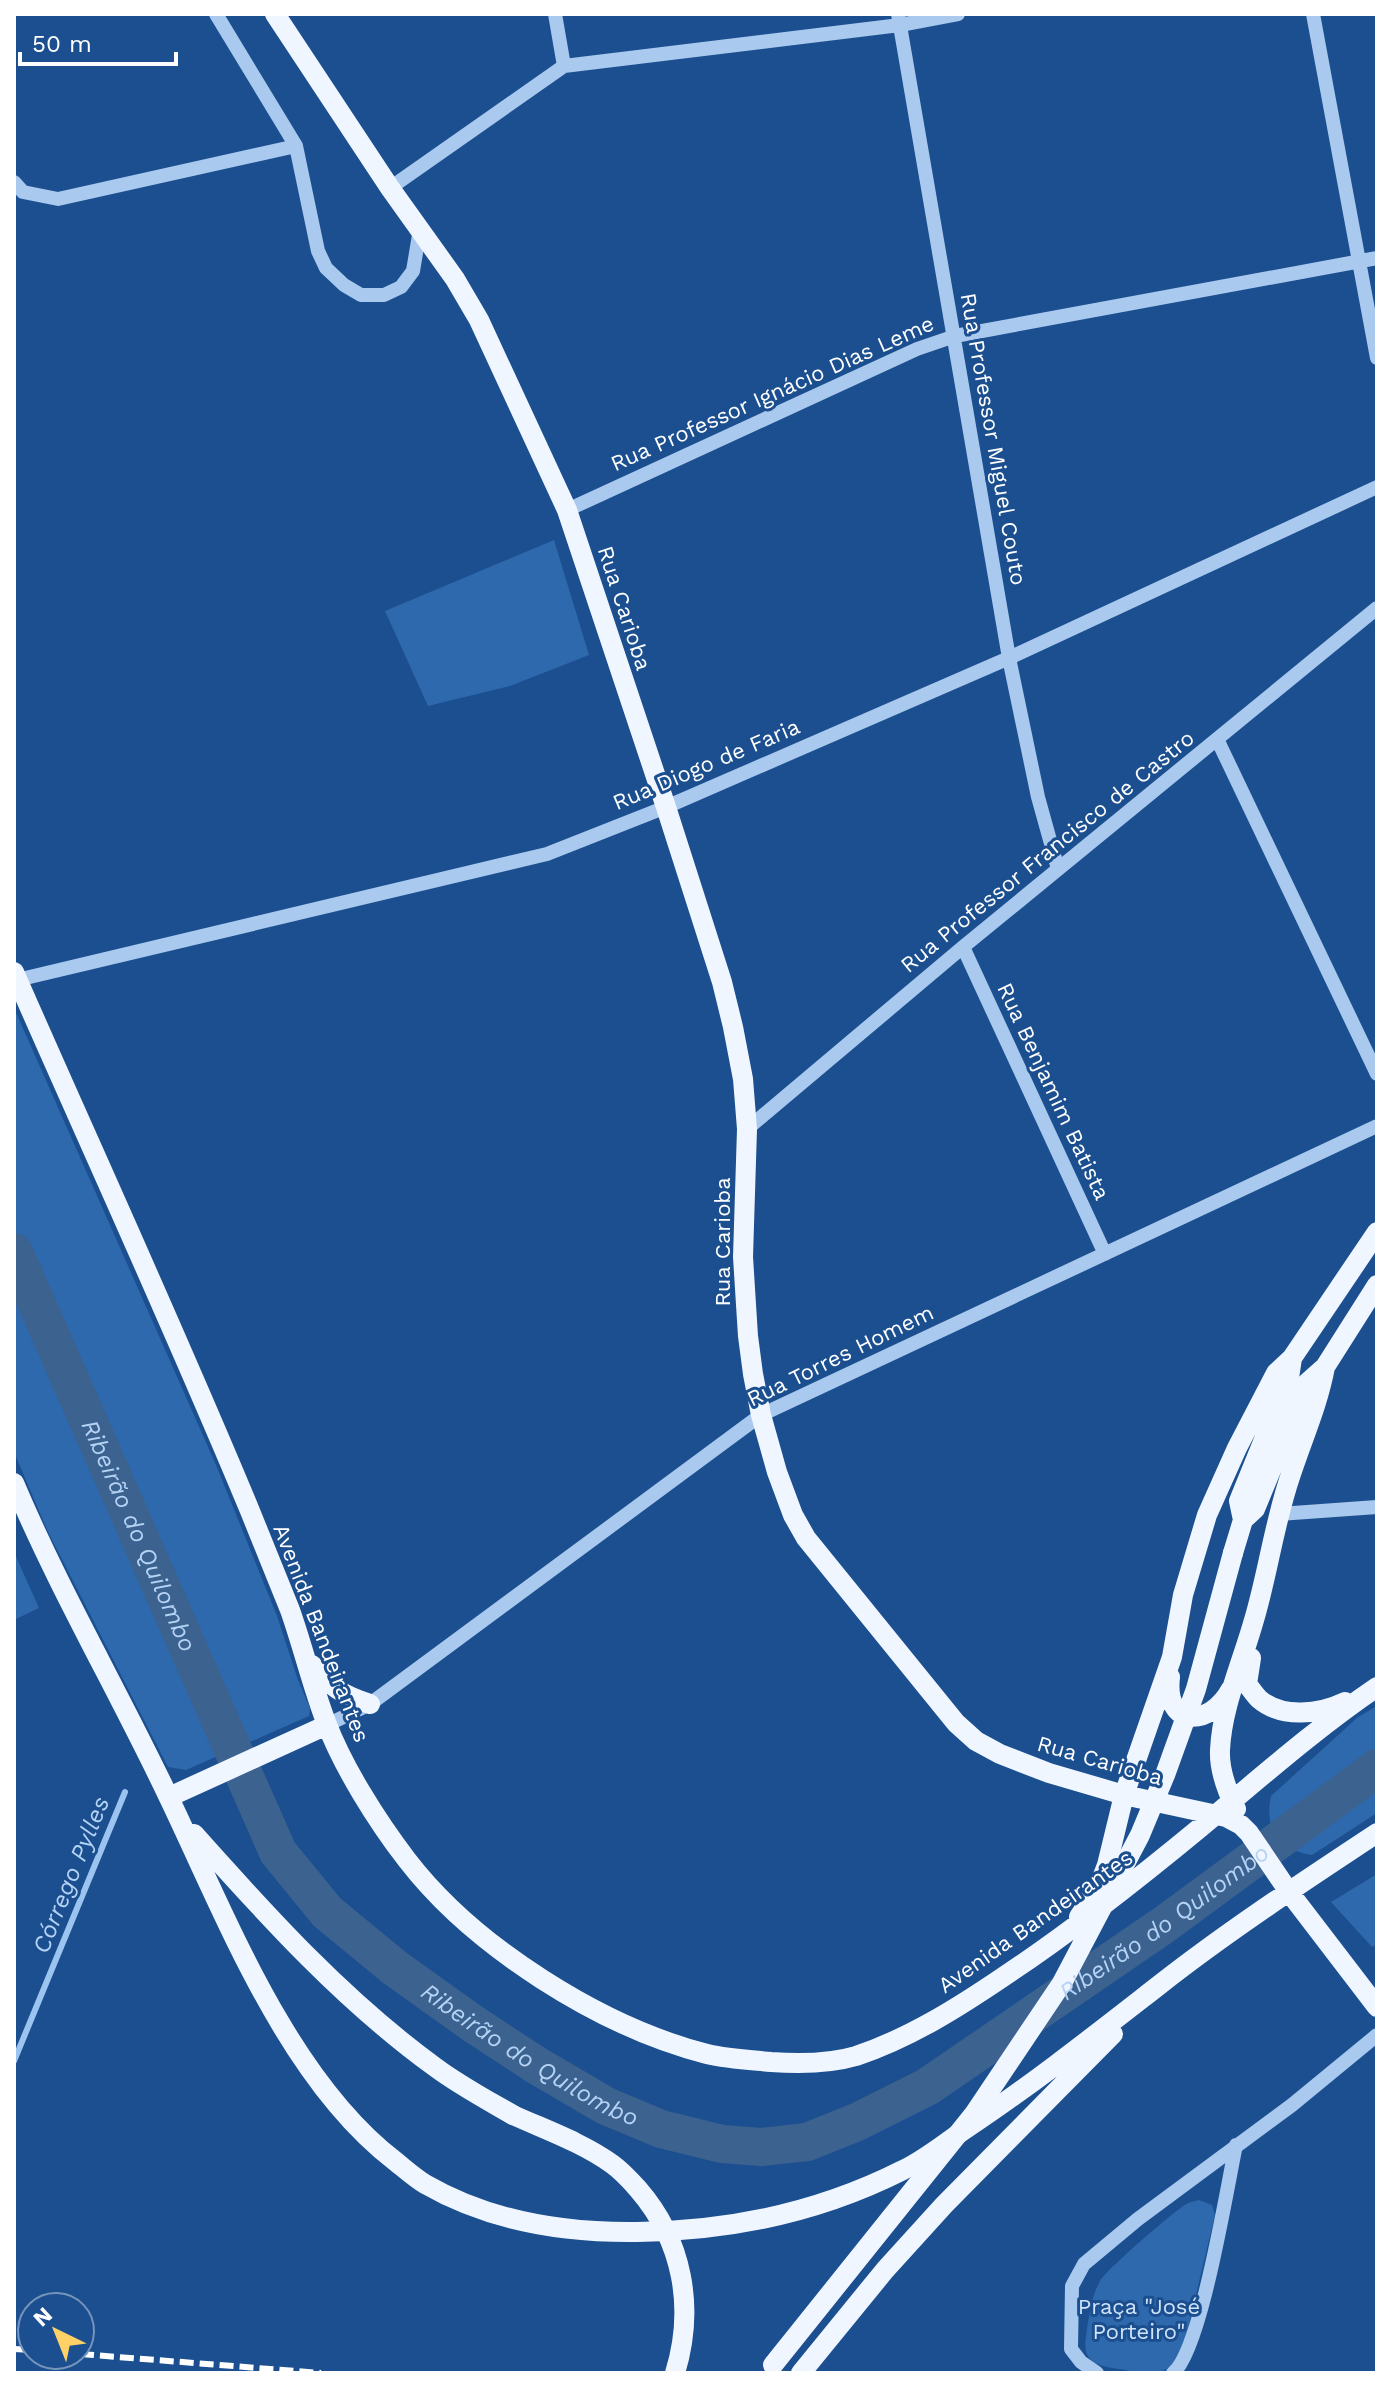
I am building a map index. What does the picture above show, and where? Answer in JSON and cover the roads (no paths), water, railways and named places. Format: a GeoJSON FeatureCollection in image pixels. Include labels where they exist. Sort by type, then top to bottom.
{"type":"FeatureCollection","features":[{"type":"Feature","properties":{"kind":"main road","name":"Rua Carioba"},"geometry":{"type":"LineString","coordinates":[[275,14],[390,188],[455,279],[479,320],[567,510],[666,807],[722,982],[733,1027],[743,1079],[747,1129],[743,1257],[753,1374],[761,1415],[793,1515],[806,1538],[956,1723],[976,1741],[1049,1773],[1124,1795],[1216,1814],[1234,1821],[1252,1837],[1284,1885],[1377,2007]]}},
{"type":"Feature","properties":{"kind":"main road","name":"Avenida Bandeirantes"},"geometry":{"type":"LineString","coordinates":[[16,976],[200,1392],[290,1611],[327,1725],[355,1780],[399,1849],[433,1890],[465,1921],[513,1958],[613,2020],[712,2056],[803,2064],[850,2058],[897,2040],[960,2007],[1068,1933],[1316,1731],[1377,1687]]}},
{"type":"Feature","properties":{"kind":"main road"},"geometry":{"type":"LineString","coordinates":[[1233,1684],[1227,1696],[1214,1709],[1201,1716],[1185,1717],[1173,1707],[1170,1699],[1172,1657],[1183,1595],[1207,1515],[1276,1373],[1292,1358],[1377,1232]]}},
{"type":"Feature","properties":{"kind":"main road"},"geometry":{"type":"LineString","coordinates":[[1243,1520],[1255,1509],[1307,1383],[1325,1367],[1377,1285]]}},
{"type":"Feature","properties":{"kind":"main road"},"geometry":{"type":"LineString","coordinates":[[765,2373],[974,2114],[1062,1983],[1140,1835],[1196,1689],[1243,1520],[1239,1501],[1289,1378],[1292,1358]]}},
{"type":"Feature","properties":{"kind":"main road"},"geometry":{"type":"LineString","coordinates":[[1252,1837],[1221,1772],[1220,1753],[1233,1684],[1255,1618],[1279,1514],[1322,1387],[1325,1367]]}},
{"type":"Feature","properties":{"kind":"main road"},"geometry":{"type":"LineString","coordinates":[[14,1483],[37,1537],[173,1807],[217,1902],[271,2006],[304,2060],[341,2111],[377,2147],[424,2183],[470,2206],[519,2221],[569,2230],[686,2232],[749,2223],[804,2210],[857,2192],[909,2168],[1023,2090],[1284,1885],[1377,1833]]}},
{"type":"Feature","properties":{"kind":"main road"},"geometry":{"type":"LineString","coordinates":[[1255,1618],[1247,1684],[1268,1704],[1291,1712],[1325,1710],[1377,1687]]}},
{"type":"Feature","properties":{"kind":"main road"},"geometry":{"type":"LineString","coordinates":[[1068,1933],[1099,1886],[1107,1865],[1124,1795],[1172,1657]]}},
{"type":"Feature","properties":{"kind":"main road"},"geometry":{"type":"LineString","coordinates":[[306,1659],[343,1695],[370,1704]]}},
{"type":"Feature","properties":{"kind":"main road"},"geometry":{"type":"LineString","coordinates":[[173,1807],[220,1773],[327,1725]]}},
{"type":"Feature","properties":{"kind":"main road"},"geometry":{"type":"LineString","coordinates":[[173,1807],[271,1921],[387,2030],[436,2069],[513,2115],[596,2153],[616,2166],[647,2199],[673,2245],[681,2273],[685,2324],[675,2373]]}},
{"type":"Feature","properties":{"kind":"main road"},"geometry":{"type":"LineString","coordinates":[[801,2373],[885,2270],[944,2205],[1166,1979]]}},
{"type":"Feature","properties":{"kind":"street"},"geometry":{"type":"LineString","coordinates":[[216,14],[296,146],[318,251],[326,268],[344,285],[361,295],[384,295],[401,287],[413,271],[420,229]]}},
{"type":"Feature","properties":{"kind":"street"},"geometry":{"type":"LineString","coordinates":[[555,14],[564,66]]}},
{"type":"Feature","properties":{"kind":"street"},"geometry":{"type":"LineString","coordinates":[[390,188],[564,66],[958,14]]}},
{"type":"Feature","properties":{"kind":"street"},"geometry":{"type":"LineString","coordinates":[[1313,14],[1377,358]]}},
{"type":"Feature","properties":{"kind":"street","name":"Rua Professor Miguel Couto"},"geometry":{"type":"LineString","coordinates":[[899,20],[1009,658],[1038,797],[1058,869]]}},
{"type":"Feature","properties":{"kind":"street"},"geometry":{"type":"LineString","coordinates":[[19,187],[58,199],[296,146]]}},
{"type":"Feature","properties":{"kind":"street","name":"Rua Professor Ignácio Dias Leme"},"geometry":{"type":"LineString","coordinates":[[567,510],[917,349],[955,336],[1377,258]]}},
{"type":"Feature","properties":{"kind":"street","name":"Rua Diogo de Faria"},"geometry":{"type":"LineString","coordinates":[[16,976],[547,854],[666,807],[1009,658],[1377,487]]}},
{"type":"Feature","properties":{"kind":"street","name":"Rua Professor Francisco de Castro"},"geometry":{"type":"LineString","coordinates":[[747,1129],[963,947],[1377,608]]}},
{"type":"Feature","properties":{"kind":"street"},"geometry":{"type":"LineString","coordinates":[[1217,739],[1377,1074]]}},
{"type":"Feature","properties":{"kind":"street","name":"Rua Benjamim Batista"},"geometry":{"type":"LineString","coordinates":[[963,947],[1105,1254]]}},
{"type":"Feature","properties":{"kind":"street","name":"Rua Torres Homem"},"geometry":{"type":"LineString","coordinates":[[327,1725],[370,1704],[761,1415],[1377,1126]]}},
{"type":"Feature","properties":{"kind":"street"},"geometry":{"type":"LineString","coordinates":[[1279,1514],[1377,1507]]}},
{"type":"Feature","properties":{"kind":"street"},"geometry":{"type":"LineString","coordinates":[[1097,2373],[1081,2362],[1071,2349],[1072,2286],[1084,2264],[1138,2219],[1292,2105],[1377,2035]]}},
{"type":"Feature","properties":{"kind":"street"},"geometry":{"type":"LineString","coordinates":[[1173,2373],[1186,2354],[1201,2312],[1236,2145]]}},
{"type":"Feature","properties":{"kind":"waterway","name":"Ribeirão do Quilombo"},"geometry":{"type":"LineString","coordinates":[[14,1252],[278,1852],[327,1912],[395,1968],[536,2065],[606,2106],[661,2129],[722,2144],[761,2147],[807,2142],[857,2122],[927,2087],[1165,1924],[1377,1768]]}},
{"type":"Feature","properties":{"kind":"waterway","name":"Córrego Pylles"},"geometry":{"type":"LineString","coordinates":[[14,2061],[125,1792]]}},
{"type":"Feature","properties":{"kind":"railway"},"geometry":{"type":"LineString","coordinates":[[96,2355],[321,2373]]}},
{"type":"Feature","properties":{"kind":"park label","name":"Praça \"José Porteiro\""},"geometry":{"type":"Point","coordinates":[1139,2318]}}]}
